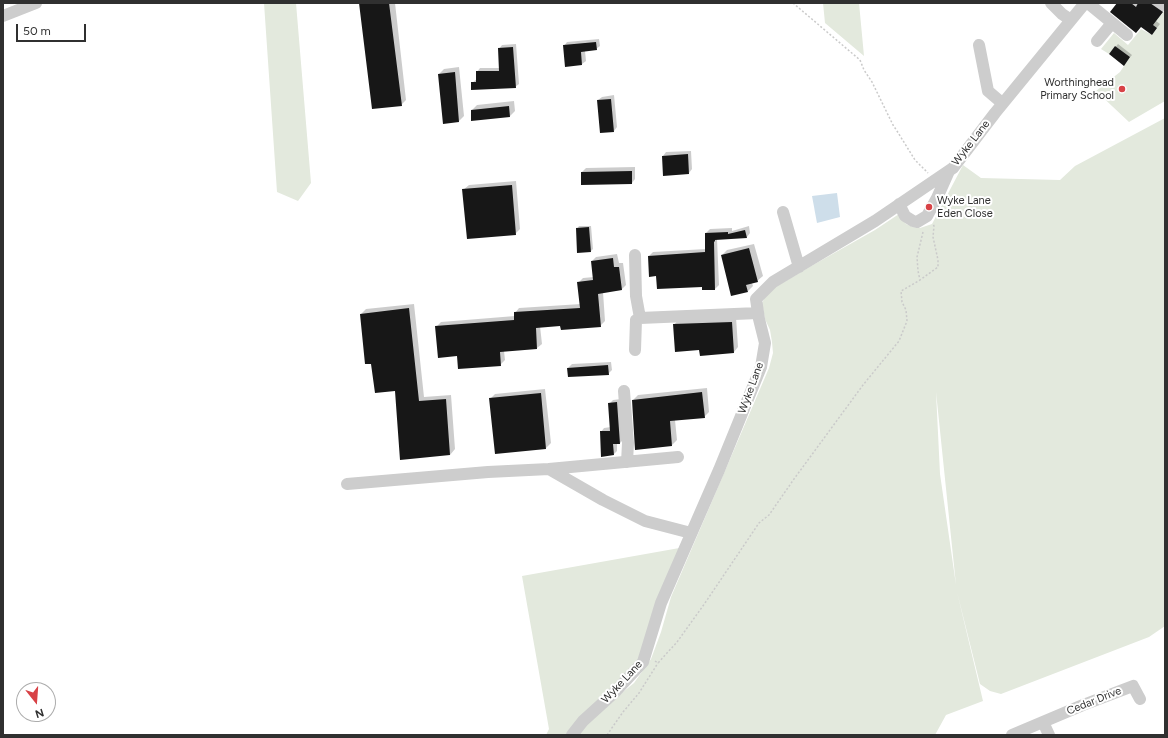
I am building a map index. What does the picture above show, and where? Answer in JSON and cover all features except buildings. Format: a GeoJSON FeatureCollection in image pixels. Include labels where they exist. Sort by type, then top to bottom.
{"type":"FeatureCollection","features":[{"type":"Feature","properties":{"kind":"street"},"geometry":{"type":"LineString","coordinates":[[3,16],[36,3]]}},
{"type":"Feature","properties":{"kind":"street"},"geometry":{"type":"LineString","coordinates":[[1051,3],[1062,14],[1071,20]]}},
{"type":"Feature","properties":{"kind":"street"},"geometry":{"type":"LineString","coordinates":[[1087,3],[1127,35]]}},
{"type":"Feature","properties":{"kind":"street","name":"Wyke Lane"},"geometry":{"type":"LineString","coordinates":[[572,735],[583,721],[616,691],[643,662],[661,603],[761,367],[765,343],[756,299],[773,282],[875,221],[953,168],[1002,103],[1087,3]]}},
{"type":"Feature","properties":{"kind":"street"},"geometry":{"type":"LineString","coordinates":[[1097,42],[1112,22]]}},
{"type":"Feature","properties":{"kind":"street"},"geometry":{"type":"LineString","coordinates":[[979,45],[988,91],[1002,103]]}},
{"type":"Feature","properties":{"kind":"street"},"geometry":{"type":"LineString","coordinates":[[899,204],[905,216],[917,222],[924,218],[937,198],[950,170]]}},
{"type":"Feature","properties":{"kind":"street"},"geometry":{"type":"LineString","coordinates":[[783,212],[799,266]]}},
{"type":"Feature","properties":{"kind":"street"},"geometry":{"type":"LineString","coordinates":[[636,255],[636,296],[640,318]]}},
{"type":"Feature","properties":{"kind":"street"},"geometry":{"type":"LineString","coordinates":[[635,350],[636,320],[640,318],[758,313]]}},
{"type":"Feature","properties":{"kind":"street"},"geometry":{"type":"LineString","coordinates":[[624,391],[628,443],[627,462]]}},
{"type":"Feature","properties":{"kind":"street"},"geometry":{"type":"LineString","coordinates":[[347,484],[488,472],[549,469],[678,457]]}},
{"type":"Feature","properties":{"kind":"street"},"geometry":{"type":"LineString","coordinates":[[549,469],[603,500],[645,521],[691,533]]}},
{"type":"Feature","properties":{"kind":"street","name":"Cedar Drive"},"geometry":{"type":"LineString","coordinates":[[1012,735],[1110,694],[1133,686],[1140,699]]}},
{"type":"Feature","properties":{"kind":"street"},"geometry":{"type":"LineString","coordinates":[[1043,722],[1049,735]]}},
{"type":"Feature","properties":{"kind":"path"},"geometry":{"type":"LineString","coordinates":[[793,3],[860,60],[886,113],[911,154],[927,173],[936,180]]}},
{"type":"Feature","properties":{"kind":"path"},"geometry":{"type":"LineString","coordinates":[[920,280],[917,262],[924,227],[924,218]]}},
{"type":"Feature","properties":{"kind":"path"},"geometry":{"type":"LineString","coordinates":[[607,735],[623,712],[639,693],[658,663],[677,642],[705,603],[759,523],[769,515],[863,385],[887,357],[899,340],[907,321],[901,291],[938,267],[933,237],[934,226],[924,218]]}},
{"type":"Feature","properties":{"kind":"path"},"geometry":{"type":"LineString","coordinates":[[645,656],[658,663]]}},
{"type":"Feature","properties":{"kind":"shaded area"},"geometry":{"type":"Polygon","coordinates":[[[264,3],[296,3],[311,183],[298,201],[277,192],[264,3]]]}},
{"type":"Feature","properties":{"kind":"shaded area"},"geometry":{"type":"Polygon","coordinates":[[[823,3],[859,3],[864,56],[825,23],[823,3]]]}},
{"type":"Feature","properties":{"kind":"shaded area"},"geometry":{"type":"Polygon","coordinates":[[[1165,10],[1165,101],[1129,122],[1096,91],[1120,72],[1130,57],[1115,46],[1109,54],[1101,49],[1114,33],[1128,45],[1141,29],[1152,35],[1157,28],[1153,25],[1165,10]]]}},
{"type":"Feature","properties":{"kind":"shaded area"},"geometry":{"type":"Polygon","coordinates":[[[1165,118],[1165,626],[1149,637],[1001,694],[990,691],[980,684],[957,592],[983,701],[946,715],[935,735],[546,735],[549,729],[522,576],[685,547],[643,662],[618,696],[634,683],[651,659],[661,632],[671,597],[769,368],[773,353],[772,342],[762,303],[772,289],[875,230],[899,214],[906,224],[913,227],[920,228],[932,224],[963,165],[981,178],[1060,180],[1075,166],[1165,118]],[[936,392],[940,474],[956,585],[936,392]]]}},
{"type":"Feature","properties":{"kind":"water"},"geometry":{"type":"Polygon","coordinates":[[[837,193],[840,217],[817,223],[812,196],[837,193]]]}},
{"type":"Feature","properties":{"kind":"place","name":"Worthinghead Primary School"},"geometry":{"type":"Point","coordinates":[1122,89]}},
{"type":"Feature","properties":{"kind":"place","name":"Wyke Lane Eden Close"},"geometry":{"type":"Point","coordinates":[929,207]}}]}
